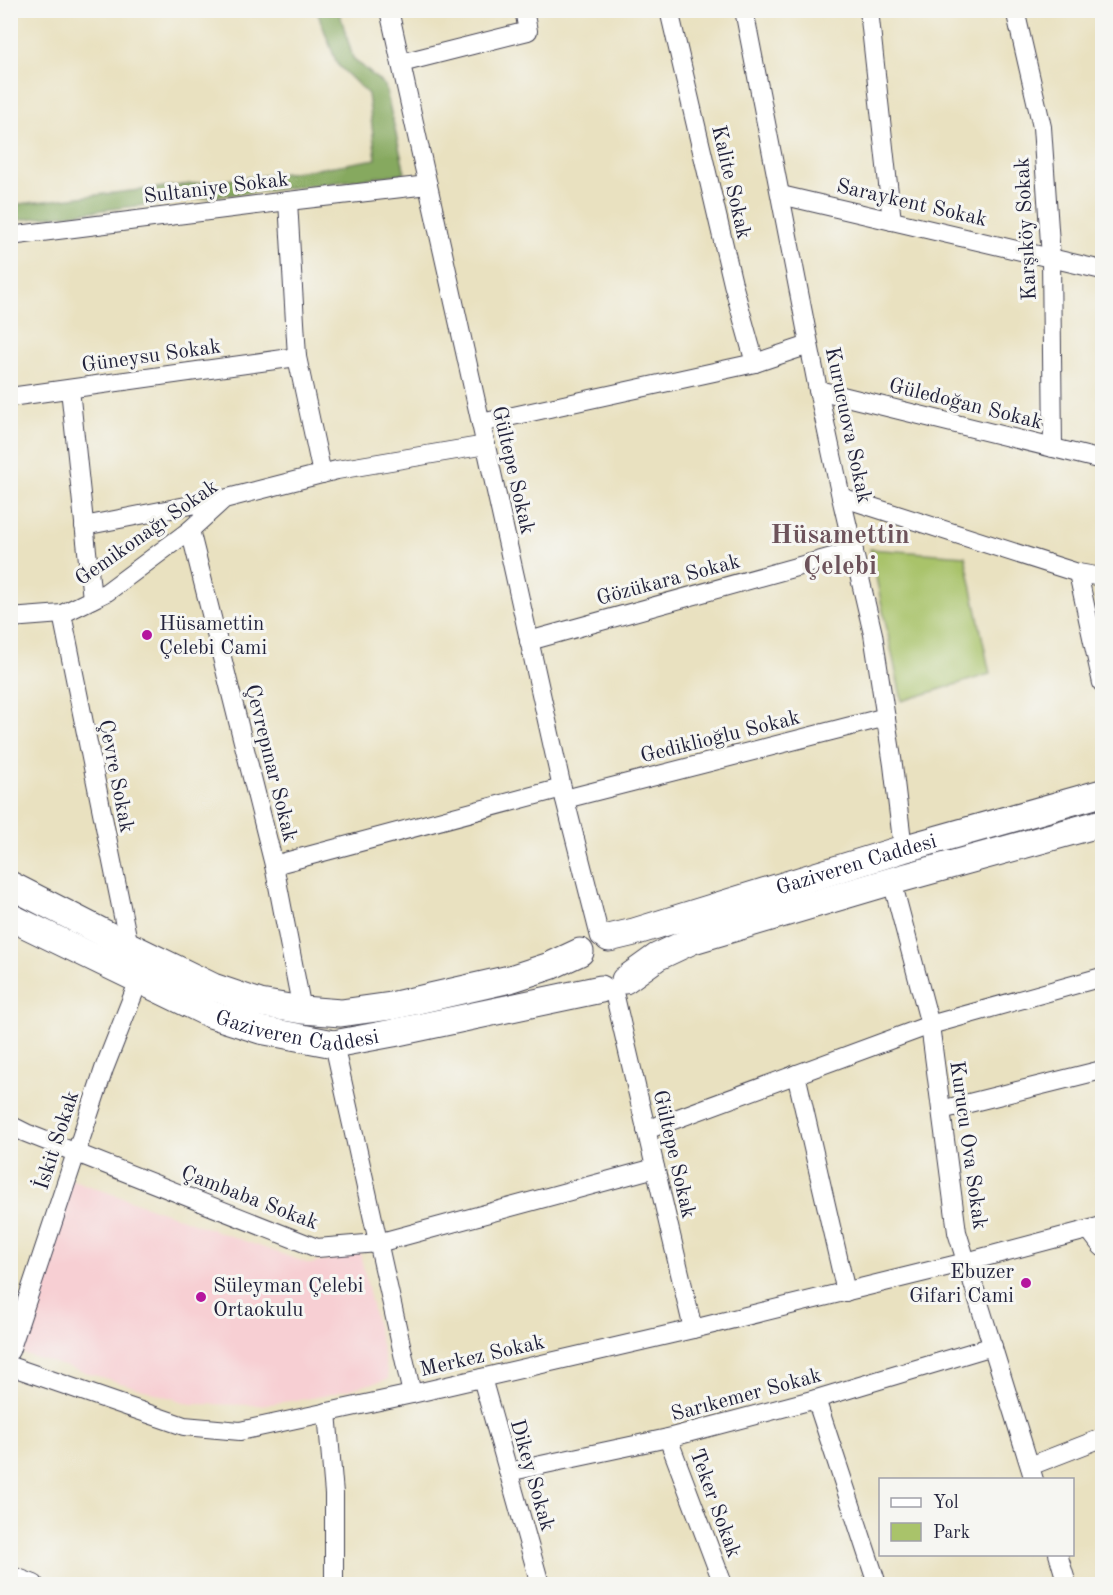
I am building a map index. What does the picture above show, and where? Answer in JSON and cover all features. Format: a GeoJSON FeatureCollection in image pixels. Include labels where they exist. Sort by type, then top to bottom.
{"type":"FeatureCollection","features":[{"type":"Feature","properties":{"kind":"main road","name":"Gaziveren Caddesi"},"geometry":{"type":"LineString","coordinates":[[10,885],[213,987],[260,1003],[302,1010],[341,1013],[391,1006],[510,979],[550,966],[597,942],[903,849],[1102,793]]}},
{"type":"Feature","properties":{"kind":"main road","name":"Gaziveren Caddesi"},"geometry":{"type":"LineString","coordinates":[[10,917],[210,1014],[260,1030],[334,1044],[613,986],[657,957],[693,940],[892,881],[1102,823]]}},
{"type":"Feature","properties":{"kind":"main road"},"geometry":{"type":"LineString","coordinates":[[618,941],[629,954],[631,963],[629,972],[613,986],[592,986],[581,975],[578,960],[597,942],[618,941]]}},
{"type":"Feature","properties":{"kind":"street","name":"Gültepe Sokak"},"geometry":{"type":"LineString","coordinates":[[389,10],[597,942]]}},
{"type":"Feature","properties":{"kind":"street"},"geometry":{"type":"LineString","coordinates":[[401,63],[528,31],[524,10]]}},
{"type":"Feature","properties":{"kind":"street","name":"Kalite Sokak"},"geometry":{"type":"LineString","coordinates":[[669,10],[733,284],[755,363]]}},
{"type":"Feature","properties":{"kind":"street","name":"Kurucuova Sokak"},"geometry":{"type":"LineString","coordinates":[[744,10],[818,390],[873,634],[903,849]]}},
{"type":"Feature","properties":{"kind":"street"},"geometry":{"type":"LineString","coordinates":[[869,10],[892,221]]}},
{"type":"Feature","properties":{"kind":"street","name":"Karşıköy Sokak"},"geometry":{"type":"LineString","coordinates":[[1015,10],[1042,127],[1051,258],[1053,448]]}},
{"type":"Feature","properties":{"kind":"street","name":"Sultaniye Sokak"},"geometry":{"type":"LineString","coordinates":[[10,236],[428,185]]}},
{"type":"Feature","properties":{"kind":"street","name":"Saraykent Sokak"},"geometry":{"type":"LineString","coordinates":[[781,195],[1102,270]]}},
{"type":"Feature","properties":{"kind":"street"},"geometry":{"type":"LineString","coordinates":[[288,201],[297,357],[322,474]]}},
{"type":"Feature","properties":{"kind":"street"},"geometry":{"type":"LineString","coordinates":[[481,423],[755,363],[809,345]]}},
{"type":"Feature","properties":{"kind":"street","name":"Güneysu Sokak"},"geometry":{"type":"LineString","coordinates":[[10,398],[297,357]]}},
{"type":"Feature","properties":{"kind":"street"},"geometry":{"type":"LineString","coordinates":[[70,389],[92,599]]}},
{"type":"Feature","properties":{"kind":"street","name":"Güledoğan Sokak"},"geometry":{"type":"LineString","coordinates":[[818,390],[1102,460]]}},
{"type":"Feature","properties":{"kind":"street","name":"Gemikonağı Sokak"},"geometry":{"type":"LineString","coordinates":[[10,618],[62,615],[107,592],[190,530],[224,499],[322,474],[486,445]]}},
{"type":"Feature","properties":{"kind":"street"},"geometry":{"type":"LineString","coordinates":[[841,497],[1078,573],[1102,577]]}},
{"type":"Feature","properties":{"kind":"street"},"geometry":{"type":"LineString","coordinates":[[84,526],[224,499]]}},
{"type":"Feature","properties":{"kind":"street","name":"Çevrepınar Sokak"},"geometry":{"type":"LineString","coordinates":[[190,530],[274,865],[302,1010]]}},
{"type":"Feature","properties":{"kind":"street","name":"Gözükara Sokak"},"geometry":{"type":"LineString","coordinates":[[530,641],[854,551]]}},
{"type":"Feature","properties":{"kind":"street"},"geometry":{"type":"LineString","coordinates":[[1078,573],[1102,683]]}},
{"type":"Feature","properties":{"kind":"street","name":"Çevre Sokak"},"geometry":{"type":"LineString","coordinates":[[62,615],[129,946]]}},
{"type":"Feature","properties":{"kind":"street","name":"Gediklioğlu Sokak"},"geometry":{"type":"LineString","coordinates":[[274,865],[886,717]]}},
{"type":"Feature","properties":{"kind":"street","name":"Kurucu Ova Sokak"},"geometry":{"type":"LineString","coordinates":[[892,881],[930,1025],[957,1232],[1032,1473]]}},
{"type":"Feature","properties":{"kind":"street"},"geometry":{"type":"LineString","coordinates":[[646,1130],[930,1025],[1102,977]]}},
{"type":"Feature","properties":{"kind":"street","name":"İskit Sokak"},"geometry":{"type":"LineString","coordinates":[[10,1351],[104,1069],[139,980]]}},
{"type":"Feature","properties":{"kind":"street","name":"Gültepe Sokak"},"geometry":{"type":"LineString","coordinates":[[613,986],[693,1329]]}},
{"type":"Feature","properties":{"kind":"street"},"geometry":{"type":"LineString","coordinates":[[334,1044],[412,1394]]}},
{"type":"Feature","properties":{"kind":"street"},"geometry":{"type":"LineString","coordinates":[[941,1110],[1102,1071]]}},
{"type":"Feature","properties":{"kind":"street"},"geometry":{"type":"LineString","coordinates":[[796,1074],[846,1292]]}},
{"type":"Feature","properties":{"kind":"street","name":"Çambaba Sokak"},"geometry":{"type":"LineString","coordinates":[[10,1125],[75,1153],[317,1248],[378,1243],[655,1168]]}},
{"type":"Feature","properties":{"kind":"street"},"geometry":{"type":"LineString","coordinates":[[1096,1228],[1102,1246]]}},
{"type":"Feature","properties":{"kind":"street","name":"Merkez Sokak"},"geometry":{"type":"LineString","coordinates":[[10,1366],[184,1426],[240,1431],[693,1329],[1096,1228]]}},
{"type":"Feature","properties":{"kind":"street","name":"Sarıkemer Sokak"},"geometry":{"type":"LineString","coordinates":[[508,1472],[668,1438],[816,1399],[993,1346]]}},
{"type":"Feature","properties":{"kind":"street","name":"Dikey Sokak"},"geometry":{"type":"LineString","coordinates":[[482,1378],[540,1584]]}},
{"type":"Feature","properties":{"kind":"street"},"geometry":{"type":"LineString","coordinates":[[816,1399],[877,1584]]}},
{"type":"Feature","properties":{"kind":"street"},"geometry":{"type":"LineString","coordinates":[[327,1412],[334,1494],[334,1584]]}},
{"type":"Feature","properties":{"kind":"street","name":"Teker Sokak"},"geometry":{"type":"LineString","coordinates":[[668,1438],[717,1583]]}},
{"type":"Feature","properties":{"kind":"street"},"geometry":{"type":"LineString","coordinates":[[1032,1473],[1102,1438]]}},
{"type":"Feature","properties":{"kind":"street"},"geometry":{"type":"LineString","coordinates":[[1059,1556],[1067,1584]]}},
{"type":"Feature","properties":{"kind":"street"},"geometry":{"type":"LineString","coordinates":[[10,1575],[34,1584]]}},
{"type":"Feature","properties":{"kind":"shaded area","name":"Süleyman Çelebi Ortaokulu"},"geometry":{"type":"Polygon","coordinates":[[[70,1179],[310,1264],[360,1253],[389,1379],[324,1396],[262,1405],[191,1404],[14,1351],[70,1179]]]}},
{"type":"Feature","properties":{"kind":"green space"},"geometry":{"type":"Polygon","coordinates":[[[317,11],[339,11],[353,58],[385,86],[405,173],[11,221],[11,205],[311,170],[376,159],[368,94],[337,64],[317,11]]]}},
{"type":"Feature","properties":{"kind":"green space"},"geometry":{"type":"Polygon","coordinates":[[[870,549],[965,556],[990,674],[902,701],[870,549]]]}},
{"type":"Feature","properties":{"kind":"place","name":"Hüsamettin Çelebi Cami"},"geometry":{"type":"Point","coordinates":[147,635]}},
{"type":"Feature","properties":{"kind":"place","name":"Ebuzer Gifari Cami"},"geometry":{"type":"Point","coordinates":[1026,1283]}},
{"type":"Feature","properties":{"kind":"place","name":"Süleyman Çelebi Ortaokulu"},"geometry":{"type":"Point","coordinates":[201,1297]}},
{"type":"Feature","properties":{"kind":"district","name":"Hüsamettin Çelebi"},"geometry":{"type":"Point","coordinates":[840,550]}}]}
